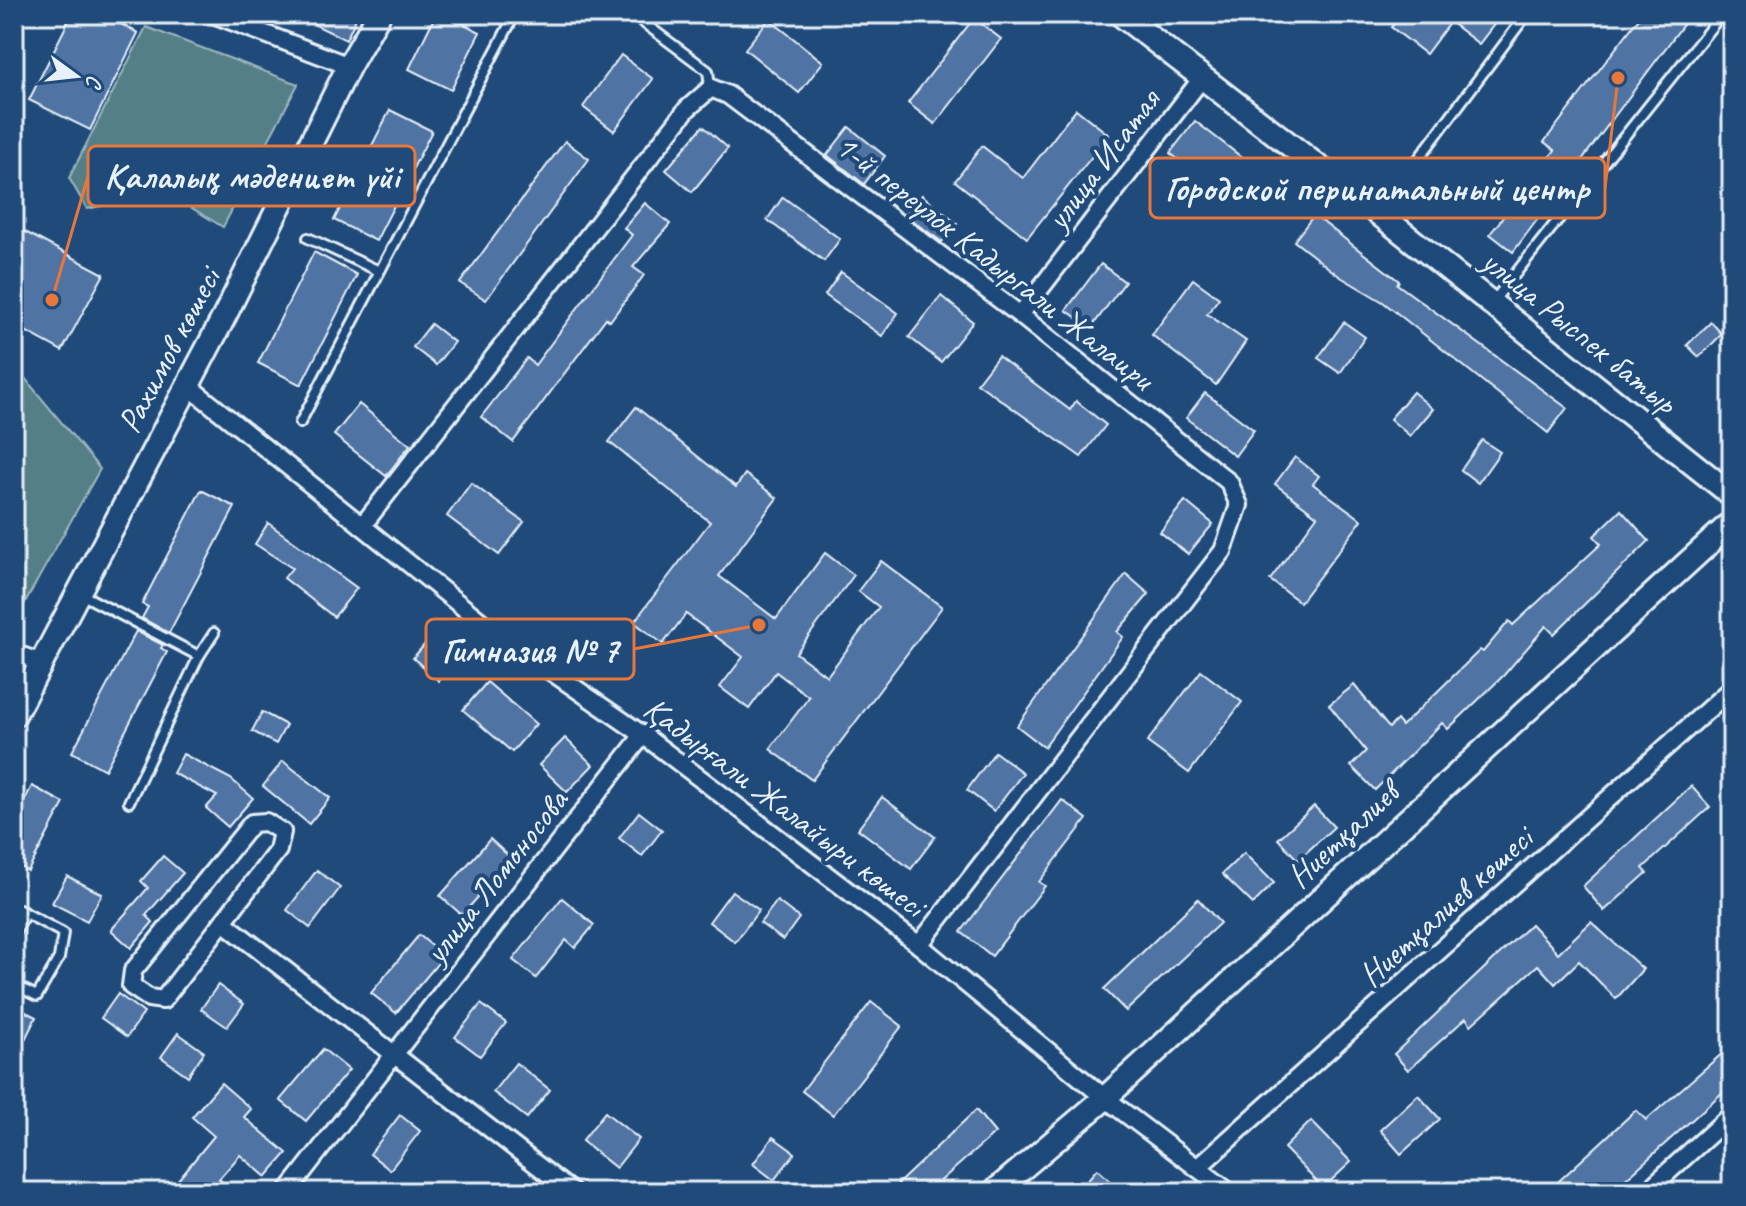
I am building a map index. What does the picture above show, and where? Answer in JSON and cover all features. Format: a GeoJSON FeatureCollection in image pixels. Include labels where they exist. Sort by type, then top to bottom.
{"type":"FeatureCollection","features":[{"type":"Feature","properties":{"kind":"street"},"geometry":{"type":"LineString","coordinates":[[213,14],[349,66]]}},
{"type":"Feature","properties":{"kind":"street","name":"Рахимов көшесі"},"geometry":{"type":"LineString","coordinates":[[14,715],[225,315],[349,66],[379,14]]}},
{"type":"Feature","properties":{"kind":"street","name":"улица Рыспек батыр"},"geometry":{"type":"LineString","coordinates":[[1120,14],[1378,213],[1732,495]]}},
{"type":"Feature","properties":{"kind":"street","name":"улица Исатая"},"geometry":{"type":"LineString","coordinates":[[1020,315],[1202,78]]}},
{"type":"Feature","properties":{"kind":"street"},"geometry":{"type":"LineString","coordinates":[[362,526],[687,109],[711,88]]}},
{"type":"Feature","properties":{"kind":"street","name":"1-й переулок Кадыргали Жалаири"},"geometry":{"type":"LineString","coordinates":[[711,88],[728,95],[1020,315],[1229,482],[1239,505],[1223,551],[919,945]]}},
{"type":"Feature","properties":{"kind":"street","name":"Қадырғали Жалайыри көшесі"},"geometry":{"type":"LineString","coordinates":[[187,385],[494,632],[643,735],[919,945],[1105,1098],[1229,1192]]}},
{"type":"Feature","properties":{"kind":"street","name":"Ниетқалиев"},"geometry":{"type":"LineString","coordinates":[[994,1192],[1105,1098],[1732,522]]}},
{"type":"Feature","properties":{"kind":"street"},"geometry":{"type":"LineString","coordinates":[[14,653],[41,663]]}},
{"type":"Feature","properties":{"kind":"street","name":"Ниетқалиев көшесі"},"geometry":{"type":"LineString","coordinates":[[1197,1168],[1732,688]]}},
{"type":"Feature","properties":{"kind":"street","name":"улица Ломоносова"},"geometry":{"type":"LineString","coordinates":[[287,1192],[643,735]]}},
{"type":"Feature","properties":{"kind":"street"},"geometry":{"type":"LineString","coordinates":[[266,822],[282,832],[278,850],[223,922],[163,1000],[149,998],[131,986],[133,971],[252,823],[266,822]]}},
{"type":"Feature","properties":{"kind":"street"},"geometry":{"type":"LineString","coordinates":[[223,922],[572,1192]]}},
{"type":"Feature","properties":{"kind":"street"},"geometry":{"type":"LineString","coordinates":[[1646,1192],[1732,1114]]}},
{"type":"Feature","properties":{"kind":"lane"},"geometry":{"type":"LineString","coordinates":[[300,423],[515,14]]}},
{"type":"Feature","properties":{"kind":"lane"},"geometry":{"type":"LineString","coordinates":[[632,14],[708,71],[711,88]]}},
{"type":"Feature","properties":{"kind":"lane"},"geometry":{"type":"LineString","coordinates":[[1378,213],[1527,14]]}},
{"type":"Feature","properties":{"kind":"lane"},"geometry":{"type":"LineString","coordinates":[[1492,304],[1717,20]]}},
{"type":"Feature","properties":{"kind":"lane"},"geometry":{"type":"LineString","coordinates":[[308,238],[379,271]]}},
{"type":"Feature","properties":{"kind":"lane"},"geometry":{"type":"LineString","coordinates":[[80,593],[199,656]]}},
{"type":"Feature","properties":{"kind":"lane"},"geometry":{"type":"LineString","coordinates":[[129,802],[199,656],[214,633]]}},
{"type":"Feature","properties":{"kind":"lane"},"geometry":{"type":"LineString","coordinates":[[14,907],[63,933],[59,958],[37,996],[14,985]]}},
{"type":"Feature","properties":{"kind":"lane"},"geometry":{"type":"LineString","coordinates":[[14,936],[25,913]]}},
{"type":"Feature","properties":{"kind":"green space"},"geometry":{"type":"Polygon","coordinates":[[[146,27],[298,84],[223,227],[164,191],[87,209],[69,178],[146,27]]]}},
{"type":"Feature","properties":{"kind":"green space"},"geometry":{"type":"Polygon","coordinates":[[[14,365],[100,469],[14,622],[14,365]]]}},
{"type":"Feature","properties":{"kind":"building"},"geometry":{"type":"Polygon","coordinates":[[[72,14],[102,14],[138,33],[90,130],[29,100],[72,14]]]}},
{"type":"Feature","properties":{"kind":"building"},"geometry":{"type":"Polygon","coordinates":[[[293,14],[358,14],[346,40],[293,14]]]}},
{"type":"Feature","properties":{"kind":"building"},"geometry":{"type":"Polygon","coordinates":[[[436,14],[444,14],[480,32],[451,90],[409,69],[436,14]]]}},
{"type":"Feature","properties":{"kind":"building"},"geometry":{"type":"Polygon","coordinates":[[[1402,14],[1502,14],[1479,44],[1450,22],[1426,54],[1391,27],[1402,14]]]}},
{"type":"Feature","properties":{"kind":"building"},"geometry":{"type":"Polygon","coordinates":[[[1642,14],[1691,14],[1513,252],[1490,234],[1555,150],[1544,142],[1642,14]]]}},
{"type":"Feature","properties":{"kind":"building"},"geometry":{"type":"Polygon","coordinates":[[[974,18],[1001,39],[935,124],[908,103],[974,18]]]}},
{"type":"Feature","properties":{"kind":"building"},"geometry":{"type":"Polygon","coordinates":[[[769,19],[823,62],[799,93],[745,49],[769,19]]]}},
{"type":"Feature","properties":{"kind":"building"},"geometry":{"type":"Polygon","coordinates":[[[621,55],[653,79],[614,131],[583,107],[621,55]]]}},
{"type":"Feature","properties":{"kind":"building"},"geometry":{"type":"Polygon","coordinates":[[[1076,109],[1109,135],[1027,238],[955,181],[982,146],[1023,178],[1076,109]]]}},
{"type":"Feature","properties":{"kind":"building"},"geometry":{"type":"Polygon","coordinates":[[[390,110],[432,131],[376,241],[334,220],[390,110]]]}},
{"type":"Feature","properties":{"kind":"building"},"geometry":{"type":"Polygon","coordinates":[[[1195,121],[1285,191],[1265,217],[1206,172],[1201,178],[1170,153],[1195,121]]]}},
{"type":"Feature","properties":{"kind":"building"},"geometry":{"type":"Polygon","coordinates":[[[703,126],[728,148],[692,192],[666,170],[703,126]]]}},
{"type":"Feature","properties":{"kind":"building"},"geometry":{"type":"Polygon","coordinates":[[[849,127],[885,156],[864,184],[827,155],[849,127]]]}},
{"type":"Feature","properties":{"kind":"building"},"geometry":{"type":"Polygon","coordinates":[[[565,141],[589,159],[486,300],[460,283],[565,141]]]}},
{"type":"Feature","properties":{"kind":"building"},"geometry":{"type":"Polygon","coordinates":[[[922,195],[957,224],[942,242],[905,215],[922,195]]]}},
{"type":"Feature","properties":{"kind":"building"},"geometry":{"type":"Polygon","coordinates":[[[783,197],[840,239],[824,261],[767,220],[783,197]]]}},
{"type":"Feature","properties":{"kind":"building"},"geometry":{"type":"Polygon","coordinates":[[[645,203],[670,224],[633,267],[644,275],[610,321],[606,318],[513,442],[481,417],[527,358],[535,365],[632,235],[624,228],[645,203]]]}},
{"type":"Feature","properties":{"kind":"building"},"geometry":{"type":"Polygon","coordinates":[[[1314,215],[1399,281],[1397,284],[1567,408],[1548,433],[1383,302],[1339,276],[1294,241],[1314,215]]]}},
{"type":"Feature","properties":{"kind":"building"},"geometry":{"type":"Polygon","coordinates":[[[14,226],[104,274],[62,351],[14,325],[14,226]]]}},
{"type":"Feature","properties":{"kind":"building"},"geometry":{"type":"Polygon","coordinates":[[[314,252],[357,275],[301,385],[258,363],[314,252]]]}},
{"type":"Feature","properties":{"kind":"building"},"geometry":{"type":"Polygon","coordinates":[[[1101,264],[1125,282],[1091,328],[1066,310],[1101,264]]]}},
{"type":"Feature","properties":{"kind":"building"},"geometry":{"type":"Polygon","coordinates":[[[841,272],[898,313],[882,336],[825,295],[841,272]]]}},
{"type":"Feature","properties":{"kind":"building"},"geometry":{"type":"Polygon","coordinates":[[[1193,279],[1219,298],[1207,314],[1246,341],[1216,385],[1152,335],[1193,279]]]}},
{"type":"Feature","properties":{"kind":"building"},"geometry":{"type":"Polygon","coordinates":[[[941,296],[973,322],[941,362],[909,337],[941,296]]]}},
{"type":"Feature","properties":{"kind":"building"},"geometry":{"type":"Polygon","coordinates":[[[1344,322],[1365,337],[1340,373],[1318,358],[1344,322]]]}},
{"type":"Feature","properties":{"kind":"building"},"geometry":{"type":"Polygon","coordinates":[[[1711,322],[1722,334],[1699,357],[1687,345],[1711,322]]]}},
{"type":"Feature","properties":{"kind":"building"},"geometry":{"type":"Polygon","coordinates":[[[431,324],[454,342],[436,365],[413,347],[431,324]]]}},
{"type":"Feature","properties":{"kind":"building"},"geometry":{"type":"Polygon","coordinates":[[[998,356],[1070,410],[1076,401],[1106,425],[1081,457],[977,383],[998,356]]]}},
{"type":"Feature","properties":{"kind":"building"},"geometry":{"type":"Polygon","coordinates":[[[1413,392],[1433,409],[1410,436],[1390,419],[1413,392]]]}},
{"type":"Feature","properties":{"kind":"building"},"geometry":{"type":"Polygon","coordinates":[[[1205,393],[1254,430],[1235,456],[1186,418],[1205,393]]]}},
{"type":"Feature","properties":{"kind":"building"},"geometry":{"type":"Polygon","coordinates":[[[359,404],[410,445],[386,476],[334,435],[359,404]]]}},
{"type":"Feature","properties":{"kind":"building"},"geometry":{"type":"Polygon","coordinates":[[[636,407],[736,487],[745,474],[777,498],[719,576],[776,619],[825,553],[854,575],[796,653],[827,676],[879,607],[858,591],[881,561],[942,607],[812,780],[770,749],[809,697],[776,672],[749,709],[720,687],[743,657],[686,614],[663,644],[634,622],[710,522],[609,442],[636,407]]]}},
{"type":"Feature","properties":{"kind":"building"},"geometry":{"type":"Polygon","coordinates":[[[1482,440],[1500,452],[1478,483],[1461,470],[1482,440]]]}},
{"type":"Feature","properties":{"kind":"building"},"geometry":{"type":"Polygon","coordinates":[[[1295,457],[1319,476],[1313,484],[1362,520],[1300,602],[1270,580],[1317,516],[1275,484],[1295,457]]]}},
{"type":"Feature","properties":{"kind":"building"},"geometry":{"type":"Polygon","coordinates":[[[471,483],[524,522],[499,555],[447,516],[471,483]]]}},
{"type":"Feature","properties":{"kind":"building"},"geometry":{"type":"Polygon","coordinates":[[[201,490],[235,507],[169,633],[142,618],[148,607],[142,604],[201,490]]]}},
{"type":"Feature","properties":{"kind":"building"},"geometry":{"type":"Polygon","coordinates":[[[1185,501],[1213,524],[1188,554],[1160,532],[1185,501]]]}},
{"type":"Feature","properties":{"kind":"building"},"geometry":{"type":"Polygon","coordinates":[[[1621,510],[1649,541],[1554,634],[1546,626],[1504,675],[1448,729],[1442,723],[1375,790],[1351,766],[1366,751],[1329,705],[1354,685],[1389,728],[1397,720],[1402,726],[1480,650],[1483,652],[1509,621],[1513,625],[1601,544],[1594,536],[1621,510]]]}},
{"type":"Feature","properties":{"kind":"building"},"geometry":{"type":"Polygon","coordinates":[[[268,523],[357,588],[334,617],[284,578],[292,568],[255,544],[268,523]]]}},
{"type":"Feature","properties":{"kind":"building"},"geometry":{"type":"Polygon","coordinates":[[[1126,574],[1149,594],[1117,632],[1123,637],[1044,747],[1017,726],[1126,574]]]}},
{"type":"Feature","properties":{"kind":"building"},"geometry":{"type":"Polygon","coordinates":[[[136,631],[163,645],[161,648],[167,652],[105,770],[72,752],[136,631]]]}},
{"type":"Feature","properties":{"kind":"building"},"geometry":{"type":"Polygon","coordinates":[[[432,636],[458,659],[439,681],[413,658],[432,636]]]}},
{"type":"Feature","properties":{"kind":"building"},"geometry":{"type":"Polygon","coordinates":[[[1201,671],[1242,702],[1189,773],[1147,742],[1201,671]]]}},
{"type":"Feature","properties":{"kind":"building"},"geometry":{"type":"Polygon","coordinates":[[[487,682],[536,724],[512,752],[463,710],[487,682]]]}},
{"type":"Feature","properties":{"kind":"building"},"geometry":{"type":"Polygon","coordinates":[[[262,712],[286,725],[276,744],[252,731],[262,712]]]}},
{"type":"Feature","properties":{"kind":"building"},"geometry":{"type":"Polygon","coordinates":[[[565,738],[593,765],[567,792],[539,765],[565,738]]]}},
{"type":"Feature","properties":{"kind":"building"},"geometry":{"type":"Polygon","coordinates":[[[995,752],[1023,773],[994,811],[967,790],[995,752]]]}},
{"type":"Feature","properties":{"kind":"building"},"geometry":{"type":"Polygon","coordinates":[[[183,754],[231,779],[253,798],[228,827],[206,808],[217,796],[173,773],[183,754]]]}},
{"type":"Feature","properties":{"kind":"building"},"geometry":{"type":"Polygon","coordinates":[[[283,761],[330,798],[309,824],[263,786],[283,761]]]}},
{"type":"Feature","properties":{"kind":"building"},"geometry":{"type":"Polygon","coordinates":[[[32,786],[64,803],[28,871],[14,863],[14,820],[32,786]]]}},
{"type":"Feature","properties":{"kind":"building"},"geometry":{"type":"Polygon","coordinates":[[[1691,786],[1710,807],[1643,868],[1647,873],[1604,911],[1583,886],[1691,786]]]}},
{"type":"Feature","properties":{"kind":"building"},"geometry":{"type":"Polygon","coordinates":[[[882,797],[935,837],[911,869],[858,829],[882,797]]]}},
{"type":"Feature","properties":{"kind":"building"},"geometry":{"type":"Polygon","coordinates":[[[1062,800],[1087,819],[1039,882],[1045,886],[992,956],[961,932],[1062,800]]]}},
{"type":"Feature","properties":{"kind":"building"},"geometry":{"type":"Polygon","coordinates":[[[1314,806],[1334,827],[1298,860],[1278,839],[1314,806]]]}},
{"type":"Feature","properties":{"kind":"building"},"geometry":{"type":"Polygon","coordinates":[[[639,812],[662,830],[642,856],[619,838],[639,812]]]}},
{"type":"Feature","properties":{"kind":"building"},"geometry":{"type":"Polygon","coordinates":[[[490,839],[512,859],[462,915],[440,896],[490,839]]]}},
{"type":"Feature","properties":{"kind":"building"},"geometry":{"type":"Polygon","coordinates":[[[1244,853],[1274,883],[1253,904],[1222,874],[1244,853]]]}},
{"type":"Feature","properties":{"kind":"building"},"geometry":{"type":"Polygon","coordinates":[[[163,856],[183,873],[146,915],[153,922],[131,948],[111,930],[148,888],[141,881],[163,856]]]}},
{"type":"Feature","properties":{"kind":"building"},"geometry":{"type":"Polygon","coordinates":[[[317,870],[340,888],[310,928],[287,910],[317,870]]]}},
{"type":"Feature","properties":{"kind":"building"},"geometry":{"type":"Polygon","coordinates":[[[67,876],[102,894],[87,921],[52,903],[67,876]]]}},
{"type":"Feature","properties":{"kind":"building"},"geometry":{"type":"Polygon","coordinates":[[[732,891],[759,910],[735,942],[709,922],[732,891]]]}},
{"type":"Feature","properties":{"kind":"building"},"geometry":{"type":"Polygon","coordinates":[[[562,898],[594,925],[575,948],[566,940],[536,978],[513,960],[562,898]]]}},
{"type":"Feature","properties":{"kind":"building"},"geometry":{"type":"Polygon","coordinates":[[[1198,899],[1220,923],[1126,1011],[1104,989],[1198,899]]]}},
{"type":"Feature","properties":{"kind":"building"},"geometry":{"type":"Polygon","coordinates":[[[777,901],[799,918],[783,940],[760,923],[777,901]]]}},
{"type":"Feature","properties":{"kind":"building"},"geometry":{"type":"Polygon","coordinates":[[[1591,922],[1643,969],[1616,999],[1579,961],[1555,984],[1538,965],[1471,1025],[1466,1018],[1408,1070],[1394,1054],[1531,924],[1558,953],[1591,922]]]}},
{"type":"Feature","properties":{"kind":"building"},"geometry":{"type":"Polygon","coordinates":[[[419,935],[444,956],[396,1013],[371,993],[419,935]]]}},
{"type":"Feature","properties":{"kind":"building"},"geometry":{"type":"Polygon","coordinates":[[[218,985],[244,1004],[227,1027],[201,1009],[218,985]]]}},
{"type":"Feature","properties":{"kind":"building"},"geometry":{"type":"Polygon","coordinates":[[[118,994],[144,1013],[127,1037],[101,1018],[118,994]]]}},
{"type":"Feature","properties":{"kind":"building"},"geometry":{"type":"Polygon","coordinates":[[[871,1002],[902,1026],[833,1115],[802,1091],[871,1002]]]}},
{"type":"Feature","properties":{"kind":"building"},"geometry":{"type":"Polygon","coordinates":[[[481,1004],[506,1023],[480,1056],[455,1037],[481,1004]]]}},
{"type":"Feature","properties":{"kind":"building"},"geometry":{"type":"Polygon","coordinates":[[[14,1006],[36,1017],[14,1062],[14,1006]]]}},
{"type":"Feature","properties":{"kind":"building"},"geometry":{"type":"Polygon","coordinates":[[[178,1033],[204,1052],[188,1076],[161,1057],[178,1033]]]}},
{"type":"Feature","properties":{"kind":"building"},"geometry":{"type":"Polygon","coordinates":[[[1732,1045],[1732,1084],[1611,1192],[1547,1192],[1636,1110],[1646,1120],[1732,1045]]]}},
{"type":"Feature","properties":{"kind":"building"},"geometry":{"type":"Polygon","coordinates":[[[323,1049],[349,1070],[306,1121],[280,1100],[323,1049]]]}},
{"type":"Feature","properties":{"kind":"building"},"geometry":{"type":"Polygon","coordinates":[[[516,1063],[550,1090],[527,1118],[493,1092],[516,1063]]]}},
{"type":"Feature","properties":{"kind":"building"},"geometry":{"type":"Polygon","coordinates":[[[221,1083],[251,1109],[244,1117],[287,1153],[266,1177],[240,1155],[219,1179],[234,1192],[168,1192],[214,1136],[192,1117],[221,1083]]]}},
{"type":"Feature","properties":{"kind":"building"},"geometry":{"type":"Polygon","coordinates":[[[1418,1095],[1440,1119],[1401,1154],[1380,1130],[1418,1095]]]}},
{"type":"Feature","properties":{"kind":"building"},"geometry":{"type":"Polygon","coordinates":[[[976,1110],[995,1133],[937,1184],[945,1192],[889,1192],[976,1110]]]}},
{"type":"Feature","properties":{"kind":"building"},"geometry":{"type":"Polygon","coordinates":[[[605,1112],[639,1139],[616,1168],[582,1141],[605,1112]]]}},
{"type":"Feature","properties":{"kind":"building"},"geometry":{"type":"Polygon","coordinates":[[[400,1115],[420,1131],[390,1170],[370,1154],[400,1115]]]}},
{"type":"Feature","properties":{"kind":"building"},"geometry":{"type":"Polygon","coordinates":[[[1311,1121],[1351,1162],[1323,1188],[1284,1148],[1311,1121]]]}},
{"type":"Feature","properties":{"kind":"building"},"geometry":{"type":"Polygon","coordinates":[[[773,1137],[795,1153],[774,1180],[753,1164],[773,1137]]]}},
{"type":"Feature","properties":{"kind":"building"},"geometry":{"type":"Polygon","coordinates":[[[1097,1169],[1123,1192],[1077,1192],[1097,1169]]]}},
{"type":"Feature","properties":{"kind":"place","name":"Городской перинатальный центр"},"geometry":{"type":"Point","coordinates":[1618,78]}},
{"type":"Feature","properties":{"kind":"place","name":"Қалалық мәдениет үйі"},"geometry":{"type":"Point","coordinates":[52,300]}},
{"type":"Feature","properties":{"kind":"place","name":"Гимназия № 7"},"geometry":{"type":"Point","coordinates":[759,625]}}]}
